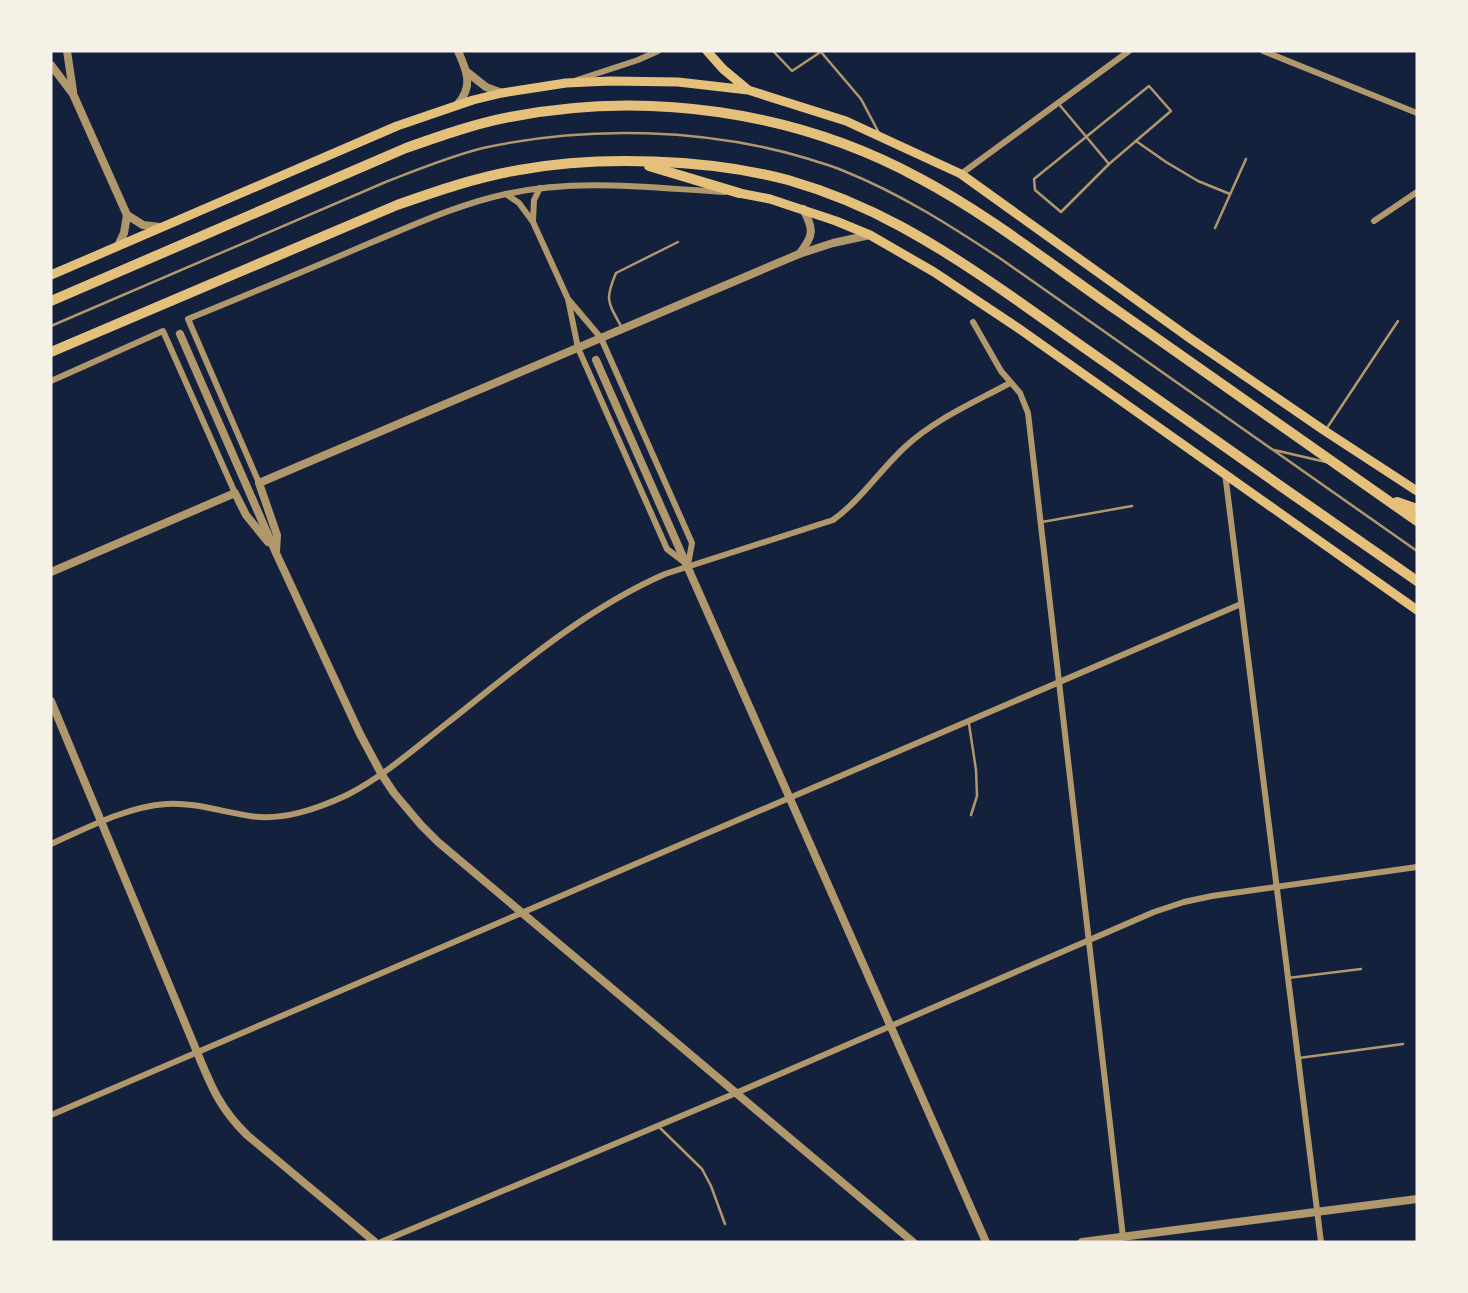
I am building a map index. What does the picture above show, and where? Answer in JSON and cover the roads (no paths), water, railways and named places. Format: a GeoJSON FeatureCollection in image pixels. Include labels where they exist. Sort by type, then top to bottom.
{"type":"FeatureCollection","features":[{"type":"Feature","properties":{"kind":"highway"},"geometry":{"type":"LineString","coordinates":[[51,301],[369,163],[444,134],[509,117],[593,107],[646,106],[749,117],[792,126],[876,156],[921,178],[1010,235],[1417,521]]}},
{"type":"Feature","properties":{"kind":"highway"},"geometry":{"type":"LineString","coordinates":[[51,352],[357,221],[433,193],[491,176],[543,166],[587,162],[714,167],[788,180],[835,197],[927,241],[1417,581]]}},
{"type":"Feature","properties":{"kind":"highway"},"geometry":{"type":"LineString","coordinates":[[632,162],[739,193]]}},
{"type":"Feature","properties":{"kind":"highway"},"geometry":{"type":"LineString","coordinates":[[1383,497],[1417,509]]}},
{"type":"Feature","properties":{"kind":"main road"},"geometry":{"type":"LineString","coordinates":[[707,51],[748,90]]}},
{"type":"Feature","properties":{"kind":"main road"},"geometry":{"type":"LineString","coordinates":[[51,275],[379,134],[457,105],[502,93],[566,83],[666,81],[748,90],[846,121],[961,174],[1191,339],[1417,491]]}},
{"type":"Feature","properties":{"kind":"main road"},"geometry":{"type":"LineString","coordinates":[[739,193],[803,209],[870,236],[934,272],[975,298],[1417,610]]}},
{"type":"Feature","properties":{"kind":"street"},"geometry":{"type":"LineString","coordinates":[[67,51],[73,94]]}},
{"type":"Feature","properties":{"kind":"street"},"geometry":{"type":"LineString","coordinates":[[457,105],[466,93],[467,72],[458,51]]}},
{"type":"Feature","properties":{"kind":"street"},"geometry":{"type":"LineString","coordinates":[[566,83],[628,64],[658,51]]}},
{"type":"Feature","properties":{"kind":"street"},"geometry":{"type":"LineString","coordinates":[[961,174],[1129,51]]}},
{"type":"Feature","properties":{"kind":"street"},"geometry":{"type":"LineString","coordinates":[[1263,51],[1417,113]]}},
{"type":"Feature","properties":{"kind":"street"},"geometry":{"type":"LineString","coordinates":[[51,65],[73,94],[127,215],[124,233],[118,246]]}},
{"type":"Feature","properties":{"kind":"street"},"geometry":{"type":"LineString","coordinates":[[467,72],[486,87],[502,93]]}},
{"type":"Feature","properties":{"kind":"street"},"geometry":{"type":"LineString","coordinates":[[276,553],[277,535],[259,483],[188,320],[411,226],[506,194],[540,188],[594,185],[739,193]]}},
{"type":"Feature","properties":{"kind":"street"},"geometry":{"type":"LineString","coordinates":[[533,222],[534,200],[540,188]]}},
{"type":"Feature","properties":{"kind":"street"},"geometry":{"type":"LineString","coordinates":[[1374,221],[1417,192]]}},
{"type":"Feature","properties":{"kind":"street"},"geometry":{"type":"LineString","coordinates":[[506,194],[519,203],[533,222],[569,299],[601,338],[692,543],[688,565]]}},
{"type":"Feature","properties":{"kind":"street"},"geometry":{"type":"LineString","coordinates":[[799,254],[811,237],[810,222],[803,209]]}},
{"type":"Feature","properties":{"kind":"street"},"geometry":{"type":"LineString","coordinates":[[127,215],[143,225],[162,227]]}},
{"type":"Feature","properties":{"kind":"street"},"geometry":{"type":"LineString","coordinates":[[259,483],[799,254],[833,243],[870,236]]}},
{"type":"Feature","properties":{"kind":"street"},"geometry":{"type":"LineString","coordinates":[[569,299],[578,348],[667,549],[688,565]]}},
{"type":"Feature","properties":{"kind":"street"},"geometry":{"type":"LineString","coordinates":[[974,322],[995,362],[1020,393],[1028,413],[1123,1237]]}},
{"type":"Feature","properties":{"kind":"street"},"geometry":{"type":"LineString","coordinates":[[51,381],[163,331],[235,493],[246,514],[276,553]]}},
{"type":"Feature","properties":{"kind":"street"},"geometry":{"type":"LineString","coordinates":[[180,334],[350,715],[382,775],[407,809],[438,842],[914,1242]]}},
{"type":"Feature","properties":{"kind":"street"},"geometry":{"type":"LineString","coordinates":[[597,360],[986,1242]]}},
{"type":"Feature","properties":{"kind":"street"},"geometry":{"type":"LineString","coordinates":[[51,844],[101,822],[165,804],[200,806],[248,816],[276,817],[311,809],[347,794],[382,775],[574,625],[648,581],[688,565],[833,520],[845,512],[919,434],[1010,383]]}},
{"type":"Feature","properties":{"kind":"street"},"geometry":{"type":"LineString","coordinates":[[1225,474],[1321,1242]]}},
{"type":"Feature","properties":{"kind":"street"},"geometry":{"type":"LineString","coordinates":[[51,572],[235,493]]}},
{"type":"Feature","properties":{"kind":"street"},"geometry":{"type":"LineString","coordinates":[[51,1115],[1241,604]]}},
{"type":"Feature","properties":{"kind":"street"},"geometry":{"type":"LineString","coordinates":[[51,701],[222,1107],[247,1135],[375,1242]]}},
{"type":"Feature","properties":{"kind":"street"},"geometry":{"type":"LineString","coordinates":[[381,1242],[736,1093],[1131,921],[1184,902],[1212,896],[1417,867]]}},
{"type":"Feature","properties":{"kind":"street"},"geometry":{"type":"LineString","coordinates":[[1082,1242],[1417,1199]]}},
{"type":"Feature","properties":{"kind":"lane"},"geometry":{"type":"LineString","coordinates":[[773,51],[792,71],[822,51],[861,99],[880,136]]}},
{"type":"Feature","properties":{"kind":"lane"},"geometry":{"type":"LineString","coordinates":[[1149,86],[1171,111],[1109,164],[1061,212],[1035,190],[1034,179],[1085,136],[1149,86]]}},
{"type":"Feature","properties":{"kind":"lane"},"geometry":{"type":"LineString","coordinates":[[1058,103],[1109,164]]}},
{"type":"Feature","properties":{"kind":"lane"},"geometry":{"type":"LineString","coordinates":[[51,326],[388,181],[455,156],[499,145],[559,136],[637,134],[724,140],[783,152],[842,169],[888,190],[940,219],[1417,551]]}},
{"type":"Feature","properties":{"kind":"lane"},"geometry":{"type":"LineString","coordinates":[[1136,141],[1198,181],[1230,194]]}},
{"type":"Feature","properties":{"kind":"lane"},"geometry":{"type":"LineString","coordinates":[[1215,228],[1246,159]]}},
{"type":"Feature","properties":{"kind":"lane"},"geometry":{"type":"LineString","coordinates":[[622,329],[612,309],[608,292],[616,273],[678,242]]}},
{"type":"Feature","properties":{"kind":"lane"},"geometry":{"type":"LineString","coordinates":[[1325,431],[1398,321]]}},
{"type":"Feature","properties":{"kind":"lane"},"geometry":{"type":"LineString","coordinates":[[1271,449],[1335,464]]}},
{"type":"Feature","properties":{"kind":"lane"},"geometry":{"type":"LineString","coordinates":[[1041,522],[1132,506]]}},
{"type":"Feature","properties":{"kind":"lane"},"geometry":{"type":"LineString","coordinates":[[968,720],[977,796],[971,815]]}},
{"type":"Feature","properties":{"kind":"lane"},"geometry":{"type":"LineString","coordinates":[[1287,978],[1361,969]]}},
{"type":"Feature","properties":{"kind":"lane"},"geometry":{"type":"LineString","coordinates":[[1298,1058],[1403,1044]]}},
{"type":"Feature","properties":{"kind":"lane"},"geometry":{"type":"LineString","coordinates":[[658,1126],[702,1169],[725,1224]]}}]}
